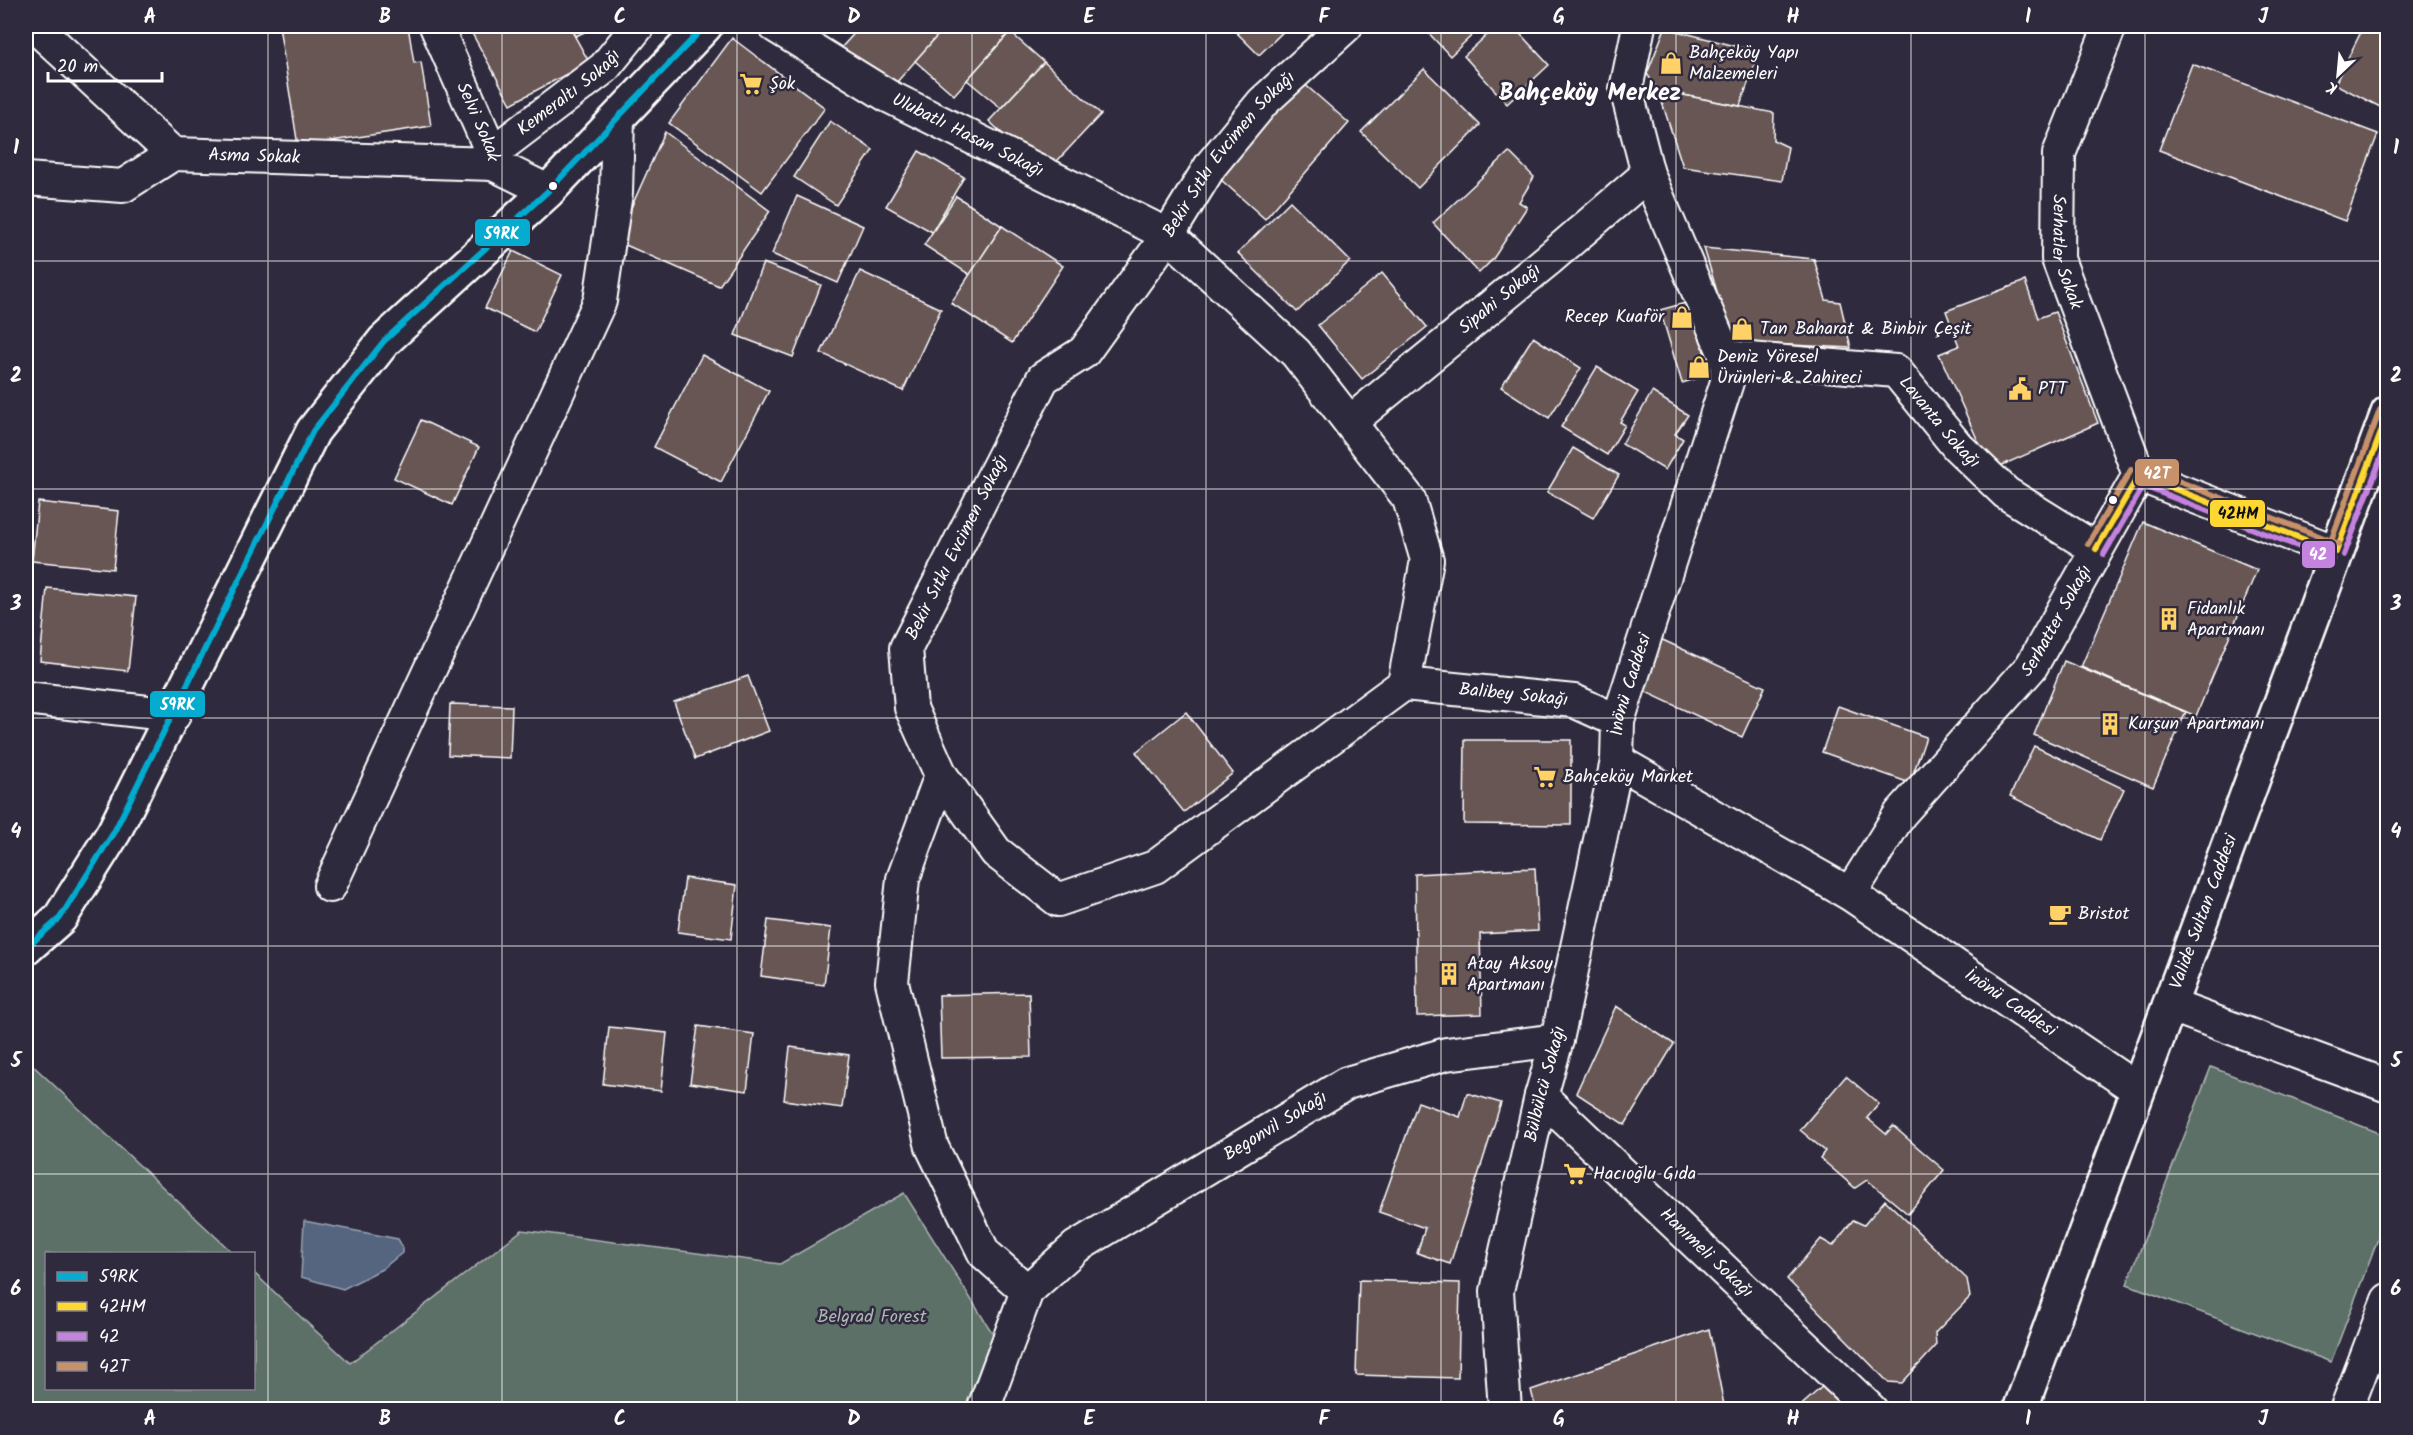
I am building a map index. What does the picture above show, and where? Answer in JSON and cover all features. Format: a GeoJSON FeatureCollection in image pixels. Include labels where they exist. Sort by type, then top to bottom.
{"type":"FeatureCollection","features":[{"type":"Feature","properties":{"kind":"main road"},"geometry":{"type":"LineString","coordinates":[[26,948],[60,918],[114,832],[314,431],[384,341],[548,191],[705,26]]}},
{"type":"Feature","properties":{"kind":"main road","name":"Valide Sultan Caddesi"},"geometry":{"type":"LineString","coordinates":[[2020,1410],[2388,413]]}},
{"type":"Feature","properties":{"kind":"street"},"geometry":{"type":"LineString","coordinates":[[26,179],[123,186],[172,154],[42,33],[39,26]]}},
{"type":"Feature","properties":{"kind":"street","name":"Selvi Sokak"},"geometry":{"type":"LineString","coordinates":[[435,26],[492,159],[548,191]]}},
{"type":"Feature","properties":{"kind":"street","name":"Kemeraltı Sokağı"},"geometry":{"type":"LineString","coordinates":[[492,159],[604,68],[638,26]]}},
{"type":"Feature","properties":{"kind":"street","name":"Ulubatlı Hasan Sokağı"},"geometry":{"type":"LineString","coordinates":[[775,26],[888,96],[1168,235],[1296,353],[1408,499],[1428,560],[1404,684]]}},
{"type":"Feature","properties":{"kind":"street","name":"Bekir Sıtkı Evcimen Sokağı"},"geometry":{"type":"LineString","coordinates":[[1346,26],[1263,102],[1211,165],[1168,235],[1084,352],[1043,378],[906,648],[911,708],[941,775],[996,852],[1058,900],[1155,867],[1404,684]]}},
{"type":"Feature","properties":{"kind":"street","name":"İnönü Caddesi"},"geometry":{"type":"LineString","coordinates":[[1638,26],[1626,89],[1648,174],[1726,357],[1727,382],[1618,721],[1617,761],[1850,894],[2138,1090]]}},
{"type":"Feature","properties":{"kind":"street","name":"Serhatler Sokak"},"geometry":{"type":"LineString","coordinates":[[2110,26],[2060,154],[2058,258],[2139,475]]}},
{"type":"Feature","properties":{"kind":"street"},"geometry":{"type":"LineString","coordinates":[[330,886],[600,301],[616,193],[618,118]]}},
{"type":"Feature","properties":{"kind":"street","name":"Asma Sokak"},"geometry":{"type":"LineString","coordinates":[[172,154],[492,159]]}},
{"type":"Feature","properties":{"kind":"street","name":"Sipahi Sokağı"},"geometry":{"type":"LineString","coordinates":[[1350,422],[1549,259],[1648,174]]}},
{"type":"Feature","properties":{"kind":"street","name":"Lavanta Sokağı"},"geometry":{"type":"LineString","coordinates":[[1726,357],[1896,371],[1957,446],[2006,493],[2096,549]]}},
{"type":"Feature","properties":{"kind":"street"},"geometry":{"type":"LineString","coordinates":[[2139,475],[2336,552]]}},
{"type":"Feature","properties":{"kind":"street","name":"Serhatter Sokağı"},"geometry":{"type":"LineString","coordinates":[[1850,894],[1900,814],[2031,667],[2139,475]]}},
{"type":"Feature","properties":{"kind":"street","name":"Balibey Sokağı"},"geometry":{"type":"LineString","coordinates":[[1404,684],[1574,702],[1618,721]]}},
{"type":"Feature","properties":{"kind":"street"},"geometry":{"type":"LineString","coordinates":[[26,698],[174,715]]}},
{"type":"Feature","properties":{"kind":"street","name":"Bülbülcü Sokağı"},"geometry":{"type":"LineString","coordinates":[[1505,1410],[1497,1291],[1540,1096],[1557,1040],[1617,761]]}},
{"type":"Feature","properties":{"kind":"street"},"geometry":{"type":"LineString","coordinates":[[941,775],[903,879],[892,982],[932,1147],[984,1253],[1027,1291],[983,1410]]}},
{"type":"Feature","properties":{"kind":"street"},"geometry":{"type":"LineString","coordinates":[[2169,1005],[2388,1086]]}},
{"type":"Feature","properties":{"kind":"street","name":"Begonvil Sokağı"},"geometry":{"type":"LineString","coordinates":[[1027,1291],[1076,1247],[1347,1083],[1446,1054],[1557,1040]]}},
{"type":"Feature","properties":{"kind":"street","name":"Hanımeli Sokağı"},"geometry":{"type":"LineString","coordinates":[[1540,1096],[1871,1410]]}},
{"type":"Feature","properties":{"kind":"street"},"geometry":{"type":"LineString","coordinates":[[2346,1410],[2388,1300]]}},
{"type":"Feature","properties":{"kind":"green space","name":"Belgrad Forest"},"geometry":{"type":"Polygon","coordinates":[[[26,1059],[232,1252],[45,1252],[45,1390],[255,1390],[255,1274],[350,1363],[522,1230],[780,1264],[904,1193],[1012,1364],[981,1410],[26,1409],[26,1059]]]}},
{"type":"Feature","properties":{"kind":"green space"},"geometry":{"type":"Polygon","coordinates":[[[2211,1067],[2387,1136],[2387,1215],[2331,1362],[2127,1284],[2211,1067]]]}},
{"type":"Feature","properties":{"kind":"water"},"geometry":{"type":"Polygon","coordinates":[[[304,1221],[398,1239],[402,1246],[402,1253],[382,1269],[343,1289],[301,1277],[304,1221]]]}},
{"type":"Feature","properties":{"kind":"building"},"geometry":{"type":"Polygon","coordinates":[[[279,26],[408,26],[414,63],[421,62],[431,126],[298,146],[279,26]]]}},
{"type":"Feature","properties":{"kind":"building"},"geometry":{"type":"Polygon","coordinates":[[[468,26],[569,26],[589,62],[511,104],[468,26]]]}},
{"type":"Feature","properties":{"kind":"building"},"geometry":{"type":"Polygon","coordinates":[[[570,26],[597,26],[576,36],[570,26]]]}},
{"type":"Feature","properties":{"kind":"building"},"geometry":{"type":"Polygon","coordinates":[[[861,26],[946,26],[889,91],[840,49],[861,26]]]}},
{"type":"Feature","properties":{"kind":"building"},"geometry":{"type":"Polygon","coordinates":[[[946,26],[1003,26],[1010,32],[954,95],[915,61],[946,26]]]}},
{"type":"Feature","properties":{"kind":"building"},"geometry":{"type":"Polygon","coordinates":[[[1230,26],[1289,26],[1259,55],[1230,26]]]}},
{"type":"Feature","properties":{"kind":"building"},"geometry":{"type":"Polygon","coordinates":[[[1422,26],[1482,26],[1450,56],[1422,26]]]}},
{"type":"Feature","properties":{"kind":"building"},"geometry":{"type":"Polygon","coordinates":[[[1497,26],[1513,26],[1549,65],[1507,104],[1464,56],[1497,26]]]}},
{"type":"Feature","properties":{"kind":"building"},"geometry":{"type":"Polygon","coordinates":[[[2364,26],[2388,26],[2388,111],[2335,84],[2364,26]]]}},
{"type":"Feature","properties":{"kind":"building"},"geometry":{"type":"Polygon","coordinates":[[[1665,28],[1759,52],[1740,106],[1658,90],[1647,74],[1665,28]]]}},
{"type":"Feature","properties":{"kind":"building"},"geometry":{"type":"Polygon","coordinates":[[[1010,32],[1044,62],[1001,108],[967,80],[1010,32]]]}},
{"type":"Feature","properties":{"kind":"building"},"geometry":{"type":"Polygon","coordinates":[[[732,38],[825,108],[762,192],[669,123],[732,38]]]}},
{"type":"Feature","properties":{"kind":"building"},"geometry":{"type":"Polygon","coordinates":[[[1044,62],[1101,114],[1045,174],[989,121],[1044,62]]]}},
{"type":"Feature","properties":{"kind":"building"},"geometry":{"type":"Polygon","coordinates":[[[2192,64],[2378,134],[2345,221],[2159,150],[2192,64]]]}},
{"type":"Feature","properties":{"kind":"building"},"geometry":{"type":"Polygon","coordinates":[[[1424,69],[1480,125],[1418,188],[1361,132],[1424,69]]]}},
{"type":"Feature","properties":{"kind":"building"},"geometry":{"type":"Polygon","coordinates":[[[1294,75],[1349,123],[1265,219],[1210,170],[1294,75]]]}},
{"type":"Feature","properties":{"kind":"building"},"geometry":{"type":"Polygon","coordinates":[[[1658,90],[1774,113],[1773,140],[1788,147],[1782,181],[1683,167],[1658,90]]]}},
{"type":"Feature","properties":{"kind":"building"},"geometry":{"type":"Polygon","coordinates":[[[830,121],[873,150],[836,205],[794,177],[830,121]]]}},
{"type":"Feature","properties":{"kind":"building"},"geometry":{"type":"Polygon","coordinates":[[[665,132],[770,211],[719,286],[621,243],[630,210],[665,132]]]}},
{"type":"Feature","properties":{"kind":"building"},"geometry":{"type":"Polygon","coordinates":[[[919,151],[964,177],[932,232],[886,206],[919,151]]]}},
{"type":"Feature","properties":{"kind":"building"},"geometry":{"type":"Polygon","coordinates":[[[1509,152],[1534,177],[1519,202],[1527,207],[1493,259],[1479,273],[1433,223],[1509,152]]]}},
{"type":"Feature","properties":{"kind":"building"},"geometry":{"type":"Polygon","coordinates":[[[797,196],[863,226],[838,283],[772,254],[797,196]]]}},
{"type":"Feature","properties":{"kind":"building"},"geometry":{"type":"Polygon","coordinates":[[[956,196],[1002,226],[970,275],[924,245],[956,196]]]}},
{"type":"Feature","properties":{"kind":"building"},"geometry":{"type":"Polygon","coordinates":[[[1290,201],[1350,261],[1297,312],[1238,253],[1290,201]]]}},
{"type":"Feature","properties":{"kind":"building"},"geometry":{"type":"Polygon","coordinates":[[[1002,226],[1063,266],[1012,343],[951,303],[1002,226]]]}},
{"type":"Feature","properties":{"kind":"building"},"geometry":{"type":"Polygon","coordinates":[[[1704,248],[1814,259],[1826,300],[1840,302],[1851,348],[1732,342],[1704,248]]]}},
{"type":"Feature","properties":{"kind":"building"},"geometry":{"type":"Polygon","coordinates":[[[513,251],[562,275],[535,332],[485,308],[513,251]]]}},
{"type":"Feature","properties":{"kind":"building"},"geometry":{"type":"Polygon","coordinates":[[[763,263],[821,285],[793,357],[735,335],[763,263]]]}},
{"type":"Feature","properties":{"kind":"building"},"geometry":{"type":"Polygon","coordinates":[[[860,271],[941,309],[903,391],[821,353],[860,271]]]}},
{"type":"Feature","properties":{"kind":"building"},"geometry":{"type":"Polygon","coordinates":[[[1382,273],[1427,327],[1362,379],[1318,325],[1382,273]]]}},
{"type":"Feature","properties":{"kind":"building","name":"PTT"},"geometry":{"type":"Polygon","coordinates":[[[2025,281],[2038,318],[2055,312],[2098,423],[1991,470],[1939,354],[1959,346],[1946,311],[2025,281]]]}},
{"type":"Feature","properties":{"kind":"building"},"geometry":{"type":"Polygon","coordinates":[[[1689,302],[1711,374],[1682,383],[1660,310],[1689,302]]]}},
{"type":"Feature","properties":{"kind":"building"},"geometry":{"type":"Polygon","coordinates":[[[1533,337],[1581,368],[1549,418],[1501,387],[1533,337]]]}},
{"type":"Feature","properties":{"kind":"building"},"geometry":{"type":"Polygon","coordinates":[[[702,355],[769,391],[721,482],[654,447],[702,355]]]}},
{"type":"Feature","properties":{"kind":"building"},"geometry":{"type":"Polygon","coordinates":[[[1597,367],[1638,392],[1620,422],[1625,425],[1607,455],[1561,427],[1597,367]]]}},
{"type":"Feature","properties":{"kind":"building"},"geometry":{"type":"Polygon","coordinates":[[[1652,392],[1688,415],[1675,434],[1683,439],[1665,470],[1622,444],[1652,392]]]}},
{"type":"Feature","properties":{"kind":"building"},"geometry":{"type":"Polygon","coordinates":[[[421,420],[479,447],[452,505],[394,478],[421,420]]]}},
{"type":"Feature","properties":{"kind":"building"},"geometry":{"type":"Polygon","coordinates":[[[1573,448],[1619,475],[1593,518],[1547,492],[1573,448]]]}},
{"type":"Feature","properties":{"kind":"building"},"geometry":{"type":"Polygon","coordinates":[[[38,502],[119,511],[113,569],[32,561],[38,502]]]}},
{"type":"Feature","properties":{"kind":"building","name":"Fidanlık Apartmanı"},"geometry":{"type":"Polygon","coordinates":[[[2143,522],[2257,570],[2196,716],[2081,667],[2143,522]]]}},
{"type":"Feature","properties":{"kind":"building"},"geometry":{"type":"Polygon","coordinates":[[[47,588],[136,597],[128,671],[40,661],[47,588]]]}},
{"type":"Feature","properties":{"kind":"building"},"geometry":{"type":"Polygon","coordinates":[[[1654,636],[1765,687],[1742,737],[1631,685],[1654,636]]]}},
{"type":"Feature","properties":{"kind":"building","name":"Kurşun Apartmanı"},"geometry":{"type":"Polygon","coordinates":[[[2064,661],[2186,712],[2153,787],[2034,735],[2064,661]]]}},
{"type":"Feature","properties":{"kind":"building"},"geometry":{"type":"Polygon","coordinates":[[[748,676],[769,731],[695,759],[674,702],[748,676]]]}},
{"type":"Feature","properties":{"kind":"building"},"geometry":{"type":"Polygon","coordinates":[[[450,704],[512,706],[510,758],[448,755],[450,704]]]}},
{"type":"Feature","properties":{"kind":"building"},"geometry":{"type":"Polygon","coordinates":[[[1838,706],[1926,737],[1910,783],[1822,752],[1838,706]]]}},
{"type":"Feature","properties":{"kind":"building"},"geometry":{"type":"Polygon","coordinates":[[[1186,712],[1233,773],[1184,812],[1136,752],[1186,712]]]}},
{"type":"Feature","properties":{"kind":"building"},"geometry":{"type":"Polygon","coordinates":[[[1465,740],[1571,740],[1571,825],[1464,824],[1465,740]]]}},
{"type":"Feature","properties":{"kind":"building"},"geometry":{"type":"Polygon","coordinates":[[[2034,746],[2124,789],[2100,840],[2010,796],[2034,746]]]}},
{"type":"Feature","properties":{"kind":"building","name":"Atay Aksoy Apartmanı"},"geometry":{"type":"Polygon","coordinates":[[[1535,868],[1538,931],[1480,934],[1482,1014],[1417,1016],[1415,874],[1535,868]]]}},
{"type":"Feature","properties":{"kind":"building"},"geometry":{"type":"Polygon","coordinates":[[[685,878],[737,885],[731,939],[678,932],[685,878]]]}},
{"type":"Feature","properties":{"kind":"building"},"geometry":{"type":"Polygon","coordinates":[[[768,920],[831,928],[824,985],[761,976],[768,920]]]}},
{"type":"Feature","properties":{"kind":"building"},"geometry":{"type":"Polygon","coordinates":[[[1029,993],[1031,1057],[941,1058],[939,995],[1029,993]]]}},
{"type":"Feature","properties":{"kind":"building"},"geometry":{"type":"Polygon","coordinates":[[[1616,1006],[1674,1044],[1625,1125],[1576,1093],[1616,1006]]]}},
{"type":"Feature","properties":{"kind":"building"},"geometry":{"type":"Polygon","coordinates":[[[698,1026],[754,1034],[747,1091],[690,1083],[698,1026]]]}},
{"type":"Feature","properties":{"kind":"building"},"geometry":{"type":"Polygon","coordinates":[[[609,1027],[667,1033],[661,1091],[603,1084],[609,1027]]]}},
{"type":"Feature","properties":{"kind":"building"},"geometry":{"type":"Polygon","coordinates":[[[790,1047],[849,1055],[842,1108],[784,1100],[790,1047]]]}},
{"type":"Feature","properties":{"kind":"building"},"geometry":{"type":"Polygon","coordinates":[[[1846,1076],[1879,1104],[1867,1118],[1886,1134],[1893,1126],[1944,1170],[1908,1214],[1867,1180],[1855,1188],[1820,1158],[1825,1151],[1800,1130],[1846,1076]]]}},
{"type":"Feature","properties":{"kind":"building"},"geometry":{"type":"Polygon","coordinates":[[[1467,1093],[1501,1103],[1450,1264],[1417,1253],[1425,1228],[1379,1212],[1418,1102],[1460,1117],[1467,1093]]]}},
{"type":"Feature","properties":{"kind":"building"},"geometry":{"type":"Polygon","coordinates":[[[1885,1200],[1967,1279],[1970,1297],[1935,1333],[1936,1346],[1902,1383],[1888,1382],[1787,1279],[1821,1239],[1833,1246],[1853,1220],[1864,1225],[1885,1200]]]}},
{"type":"Feature","properties":{"kind":"building"},"geometry":{"type":"Polygon","coordinates":[[[1359,1280],[1460,1283],[1458,1378],[1356,1375],[1359,1280]]]}},
{"type":"Feature","properties":{"kind":"building"},"geometry":{"type":"Polygon","coordinates":[[[1709,1329],[1725,1410],[1536,1410],[1531,1390],[1709,1329]]]}},
{"type":"Feature","properties":{"kind":"building"},"geometry":{"type":"Polygon","coordinates":[[[1824,1385],[1845,1410],[1796,1410],[1824,1385]]]}},
{"type":"Feature","properties":{"kind":"transit line","name":"59RK"},"geometry":{"type":"LineString","coordinates":[[26,948],[60,918],[114,832],[313,431],[384,341],[548,191],[705,26]]}},
{"type":"Feature","properties":{"kind":"transit line","name":"42T"},"geometry":{"type":"LineString","coordinates":[[2328,549],[2380,410]]}},
{"type":"Feature","properties":{"kind":"transit line","name":"42HM"},"geometry":{"type":"LineString","coordinates":[[2336,552],[2388,414]]}},
{"type":"Feature","properties":{"kind":"transit line","name":"42"},"geometry":{"type":"LineString","coordinates":[[2344,555],[2388,440]]}},
{"type":"Feature","properties":{"kind":"transit line","name":"42T"},"geometry":{"type":"LineString","coordinates":[[2142,467],[2339,544]]}},
{"type":"Feature","properties":{"kind":"transit line","name":"42T"},"geometry":{"type":"LineString","coordinates":[[2088,544],[2131,470]]}},
{"type":"Feature","properties":{"kind":"transit line","name":"42HM"},"geometry":{"type":"LineString","coordinates":[[2139,475],[2336,552]]}},
{"type":"Feature","properties":{"kind":"transit line","name":"42HM"},"geometry":{"type":"LineString","coordinates":[[2096,549],[2139,475]]}},
{"type":"Feature","properties":{"kind":"transit line","name":"42"},"geometry":{"type":"LineString","coordinates":[[2104,554],[2147,480]]}},
{"type":"Feature","properties":{"kind":"transit line","name":"42"},"geometry":{"type":"LineString","coordinates":[[2136,483],[2333,560]]}},
{"type":"Feature","properties":{"kind":"place","name":"Bahçeköy Yapı Malzemeleri"},"geometry":{"type":"Point","coordinates":[1671,63]}},
{"type":"Feature","properties":{"kind":"place","name":"Şok"},"geometry":{"type":"Point","coordinates":[751,84]}},
{"type":"Feature","properties":{"kind":"place","name":"Recep Kuaför"},"geometry":{"type":"Point","coordinates":[1682,317]}},
{"type":"Feature","properties":{"kind":"place","name":"Tan Baharat & Binbir Çeşit"},"geometry":{"type":"Point","coordinates":[1742,329]}},
{"type":"Feature","properties":{"kind":"place","name":"Deniz Yöresel Ürünleri & Zahireci"},"geometry":{"type":"Point","coordinates":[1699,367]}},
{"type":"Feature","properties":{"kind":"place","name":"PTT"},"geometry":{"type":"Point","coordinates":[2020,389]}},
{"type":"Feature","properties":{"kind":"place","name":"Fidanlık Apartmanı"},"geometry":{"type":"Point","coordinates":[2169,619]}},
{"type":"Feature","properties":{"kind":"place","name":"Kurşun Apartmanı"},"geometry":{"type":"Point","coordinates":[2110,724]}},
{"type":"Feature","properties":{"kind":"place","name":"Bahçeköy Market"},"geometry":{"type":"Point","coordinates":[1545,777]}},
{"type":"Feature","properties":{"kind":"place","name":"Bristot"},"geometry":{"type":"Point","coordinates":[2060,914]}},
{"type":"Feature","properties":{"kind":"place","name":"Atay Aksoy Apartmanı"},"geometry":{"type":"Point","coordinates":[1449,974]}},
{"type":"Feature","properties":{"kind":"place","name":"Hacıoğlu Gıda"},"geometry":{"type":"Point","coordinates":[1575,1174]}},
{"type":"Feature","properties":{"kind":"district","name":"Bahçeköy Merkez"},"geometry":{"type":"Point","coordinates":[1590,93]}}]}
